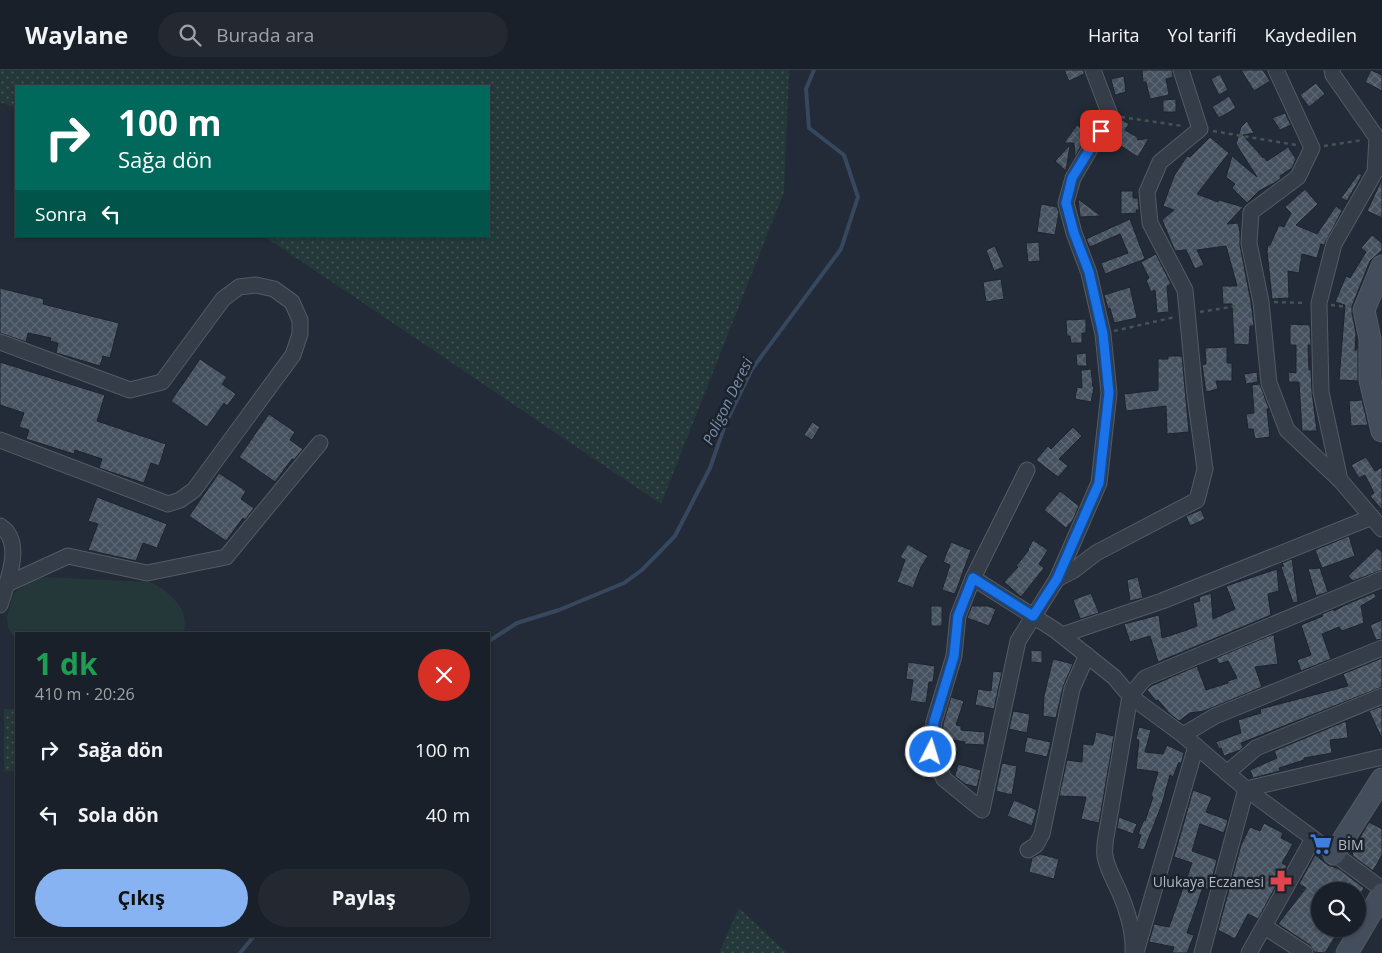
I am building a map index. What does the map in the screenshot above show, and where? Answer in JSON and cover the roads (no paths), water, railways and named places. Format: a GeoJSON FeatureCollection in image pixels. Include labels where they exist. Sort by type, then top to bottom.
{"type":"FeatureCollection","features":[{"type":"Feature","properties":{"kind":"street"},"geometry":{"type":"LineString","coordinates":[[1027,470],[973,578],[958,616],[954,656],[934,722],[931,752],[944,779],[982,810],[1018,641],[1057,579],[1099,483],[1109,393],[1103,334],[1089,272],[1074,233],[1066,203],[1072,178],[1110,115],[1093,70]]}},
{"type":"Feature","properties":{"kind":"street"},"geometry":{"type":"LineString","coordinates":[[1057,579],[1074,570],[1096,553],[1197,500],[1205,468],[1195,395],[1185,290],[1150,222],[1147,192],[1160,162],[1200,128],[1181,70]]}},
{"type":"Feature","properties":{"kind":"street"},"geometry":{"type":"LineString","coordinates":[[1276,70],[1312,148],[1298,177],[1251,212],[1250,243],[1261,302],[1269,382],[1287,430],[1340,480],[1382,529]]}},
{"type":"Feature","properties":{"kind":"street"},"geometry":{"type":"LineString","coordinates":[[1332,70],[1332,75],[1377,138],[1375,172],[1334,244],[1319,303],[1321,392],[1340,480]]}},
{"type":"Feature","properties":{"kind":"street"},"geometry":{"type":"LineString","coordinates":[[1382,266],[1364,310],[1376,347],[1370,380],[1382,431]]}},
{"type":"Feature","properties":{"kind":"street"},"geometry":{"type":"LineString","coordinates":[[0,342],[130,390],[162,382],[223,299],[239,287],[256,285],[274,289],[292,302],[300,320],[300,334],[293,355],[194,490],[180,500],[168,504],[0,440]]}},
{"type":"Feature","properties":{"kind":"street"},"geometry":{"type":"LineString","coordinates":[[7,584],[68,556],[147,574],[226,557],[320,443]]}},
{"type":"Feature","properties":{"kind":"street"},"geometry":{"type":"LineString","coordinates":[[1062,635],[1162,601],[1372,517]]}},
{"type":"Feature","properties":{"kind":"street"},"geometry":{"type":"LineString","coordinates":[[0,526],[8,530],[14,546],[7,584],[0,605]]}},
{"type":"Feature","properties":{"kind":"street"},"geometry":{"type":"LineString","coordinates":[[973,578],[1062,635],[1114,677],[1130,696],[1183,735],[1246,789],[1382,889]]}},
{"type":"Feature","properties":{"kind":"street"},"geometry":{"type":"LineString","coordinates":[[1134,953],[1134,942],[1124,904],[1107,867],[1104,854],[1130,696],[1145,678],[1382,579]]}},
{"type":"Feature","properties":{"kind":"street"},"geometry":{"type":"LineString","coordinates":[[1183,735],[1215,716],[1382,648]]}},
{"type":"Feature","properties":{"kind":"street"},"geometry":{"type":"LineString","coordinates":[[1028,850],[1036,845],[1042,834],[1072,689],[1086,655]]}},
{"type":"Feature","properties":{"kind":"street"},"geometry":{"type":"LineString","coordinates":[[1227,773],[1256,748],[1382,696]]}},
{"type":"Feature","properties":{"kind":"street"},"geometry":{"type":"LineString","coordinates":[[1134,953],[1196,746]]}},
{"type":"Feature","properties":{"kind":"street"},"geometry":{"type":"LineString","coordinates":[[1246,789],[1382,757]]}},
{"type":"Feature","properties":{"kind":"street"},"geometry":{"type":"LineString","coordinates":[[1334,854],[1382,779]]}},
{"type":"Feature","properties":{"kind":"street"},"geometry":{"type":"LineString","coordinates":[[1202,953],[1246,789]]}},
{"type":"Feature","properties":{"kind":"street"},"geometry":{"type":"LineString","coordinates":[[1249,953],[1314,839]]}},
{"type":"Feature","properties":{"kind":"street"},"geometry":{"type":"LineString","coordinates":[[1348,953],[1382,894]]}},
{"type":"Feature","properties":{"kind":"street"},"geometry":{"type":"LineString","coordinates":[[1265,927],[1305,953]]}},
{"type":"Feature","properties":{"kind":"waterway","name":"Poligon Deresi"},"geometry":{"type":"LineString","coordinates":[[490,640],[517,623],[559,610],[624,583],[642,570],[675,536],[710,468],[725,425],[752,369],[841,249],[858,197],[844,155],[809,128],[806,89],[814,70]]}},
{"type":"Feature","properties":{"kind":"waterway","name":"Poligon Deresi"},"geometry":{"type":"LineString","coordinates":[[240,953],[253,937]]}},
{"type":"Feature","properties":{"kind":"place","name":"BİM"},"geometry":{"type":"Point","coordinates":[1321,844]}},
{"type":"Feature","properties":{"kind":"place","name":"Ulukaya Eczanesi"},"geometry":{"type":"Point","coordinates":[1281,881]}}]}
